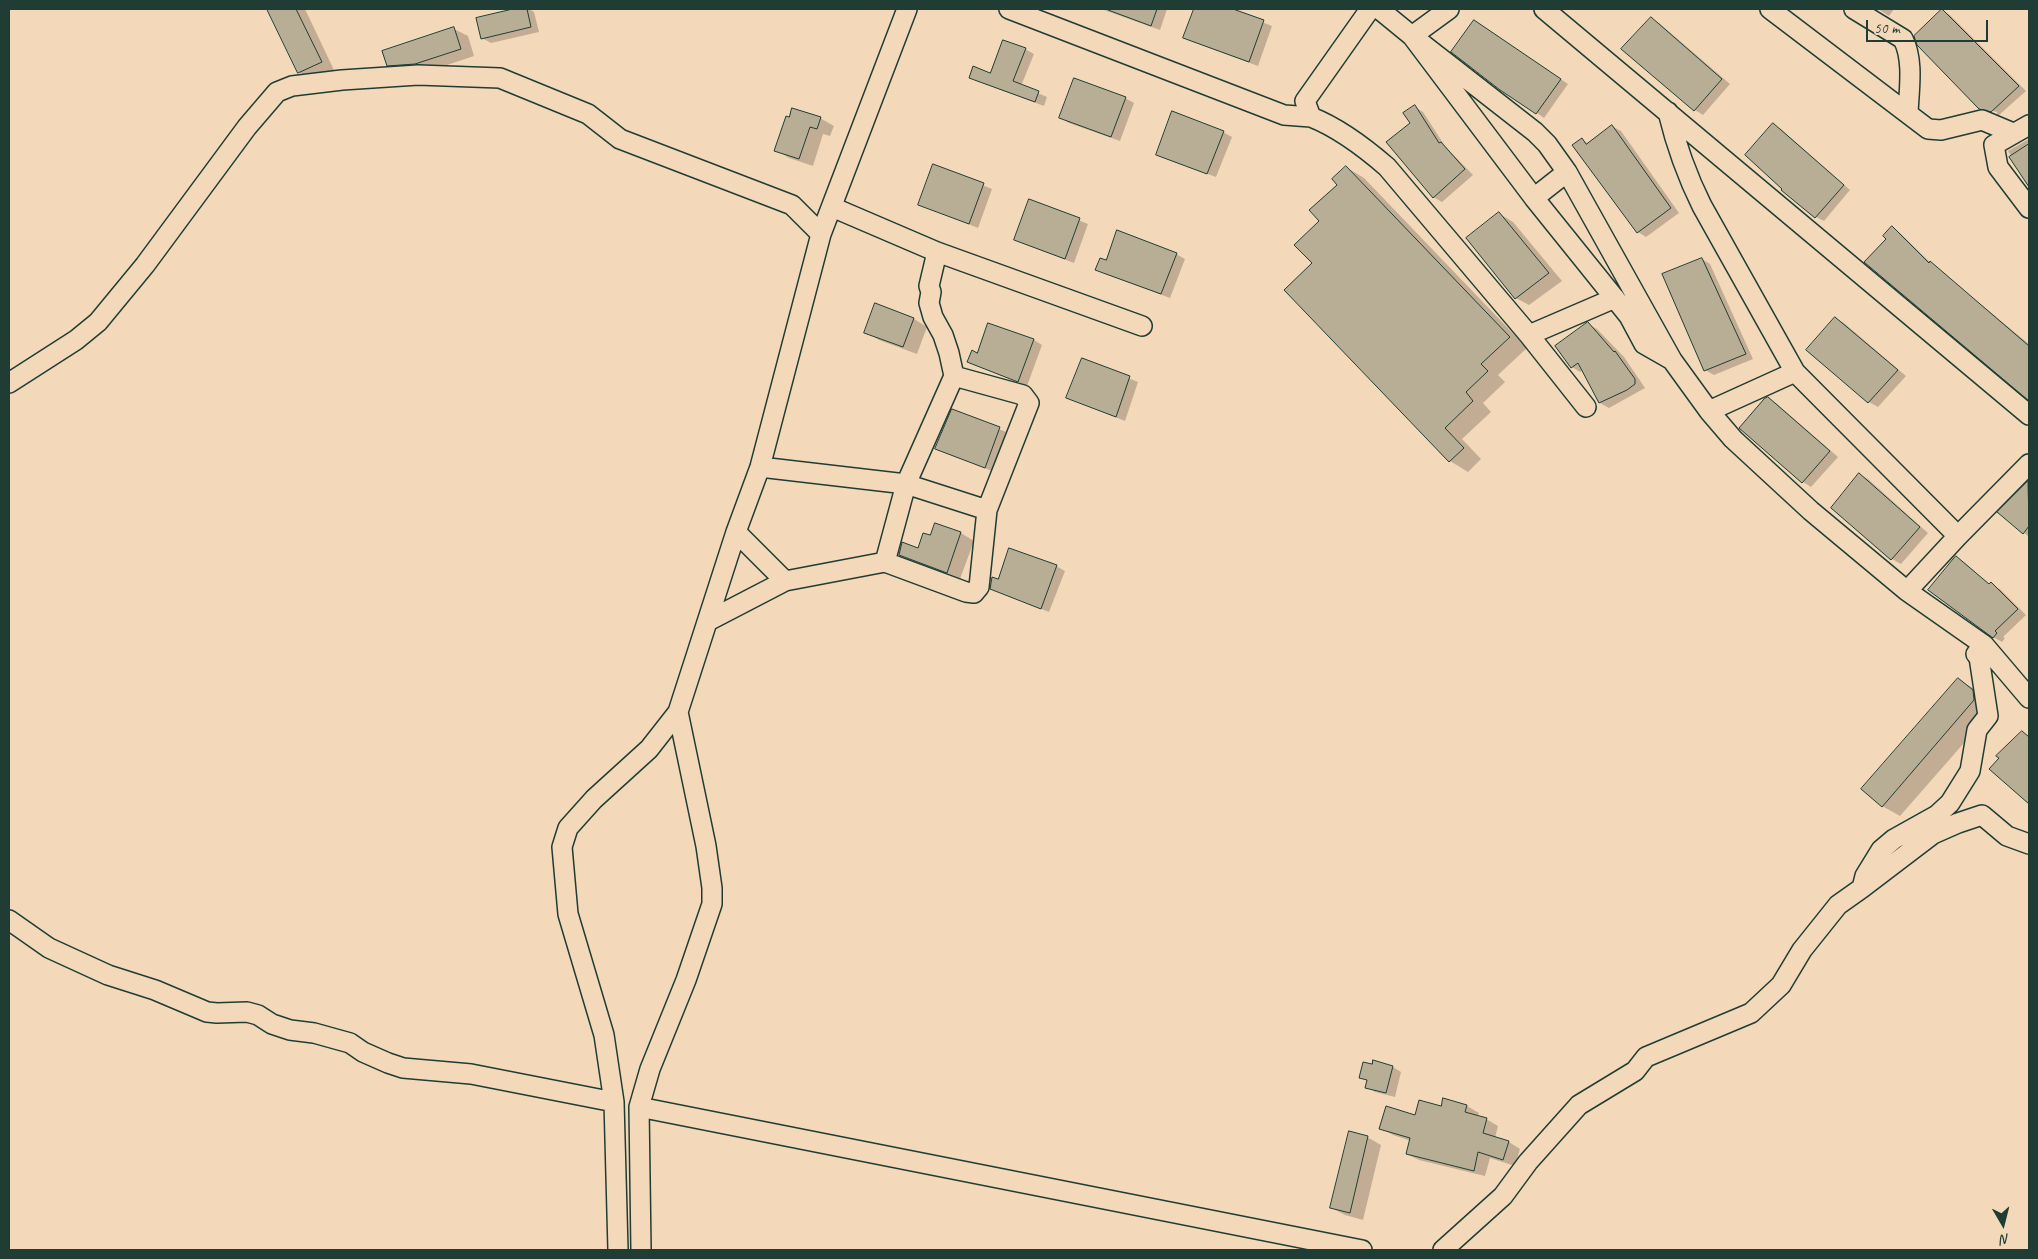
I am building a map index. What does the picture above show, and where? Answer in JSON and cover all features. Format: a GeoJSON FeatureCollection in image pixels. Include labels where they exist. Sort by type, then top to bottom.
{"type":"FeatureCollection","features":[{"type":"Feature","properties":{"kind":"street"},"geometry":{"type":"LineString","coordinates":[[618,1250],[614,1102],[604,1035],[568,914],[562,847],[568,828],[594,799],[649,749],[678,712],[736,532],[760,466],[821,234],[907,9]]}},
{"type":"Feature","properties":{"kind":"street"},"geometry":{"type":"LineString","coordinates":[[1009,9],[1284,115],[1308,109],[1370,9]]}},
{"type":"Feature","properties":{"kind":"street"},"geometry":{"type":"LineString","coordinates":[[1379,9],[1535,132],[1547,144],[1566,172],[1672,360],[1709,411],[1734,439],[1811,511],[1907,591],[1984,645],[2029,698]]}},
{"type":"Feature","properties":{"kind":"street"},"geometry":{"type":"LineString","coordinates":[[1412,36],[1449,9]]}},
{"type":"Feature","properties":{"kind":"street"},"geometry":{"type":"LineString","coordinates":[[1544,9],[2029,415]]}},
{"type":"Feature","properties":{"kind":"street"},"geometry":{"type":"LineString","coordinates":[[1770,9],[1928,129],[1935,130],[1982,120],[2021,129]]}},
{"type":"Feature","properties":{"kind":"street"},"geometry":{"type":"LineString","coordinates":[[1854,9],[1903,39],[1907,46],[1909,56],[1908,114]]}},
{"type":"Feature","properties":{"kind":"street"},"geometry":{"type":"LineString","coordinates":[[1412,36],[1534,198],[1629,316],[1644,344],[1672,360]]}},
{"type":"Feature","properties":{"kind":"street"},"geometry":{"type":"LineString","coordinates":[[9,383],[76,340],[98,322],[145,265],[247,127],[277,92],[292,86],[342,80],[418,75],[500,78],[588,114],[620,139],[792,205],[821,234]]}},
{"type":"Feature","properties":{"kind":"street"},"geometry":{"type":"LineString","coordinates":[[1308,109],[1365,148],[1387,167],[1530,335],[1586,407]]}},
{"type":"Feature","properties":{"kind":"street"},"geometry":{"type":"LineString","coordinates":[[1668,112],[1674,140],[1688,178],[1795,372],[1958,536]]}},
{"type":"Feature","properties":{"kind":"street"},"geometry":{"type":"LineString","coordinates":[[2021,129],[1994,145],[1998,167],[2029,208]]}},
{"type":"Feature","properties":{"kind":"street"},"geometry":{"type":"LineString","coordinates":[[1534,198],[1566,172]]}},
{"type":"Feature","properties":{"kind":"street"},"geometry":{"type":"LineString","coordinates":[[832,207],[937,252],[1142,326]]}},
{"type":"Feature","properties":{"kind":"street"},"geometry":{"type":"LineString","coordinates":[[885,562],[906,484],[954,376],[943,335],[933,318],[929,303],[931,292],[929,286],[937,252]]}},
{"type":"Feature","properties":{"kind":"street"},"geometry":{"type":"LineString","coordinates":[[1530,335],[1615,298]]}},
{"type":"Feature","properties":{"kind":"street"},"geometry":{"type":"LineString","coordinates":[[1709,411],[1795,372]]}},
{"type":"Feature","properties":{"kind":"street"},"geometry":{"type":"LineString","coordinates":[[708,621],[785,581],[885,562],[966,592],[974,593],[979,587],[987,510],[1029,403],[1023,395],[954,376]]}},
{"type":"Feature","properties":{"kind":"street"},"geometry":{"type":"LineString","coordinates":[[1907,591],[2029,464]]}},
{"type":"Feature","properties":{"kind":"street"},"geometry":{"type":"LineString","coordinates":[[760,466],[906,484],[987,510]]}},
{"type":"Feature","properties":{"kind":"street"},"geometry":{"type":"LineString","coordinates":[[736,532],[785,581]]}},
{"type":"Feature","properties":{"kind":"street"},"geometry":{"type":"LineString","coordinates":[[1862,888],[1865,876],[1881,850],[1894,839],[1934,817],[1950,803],[1970,771],[1977,730],[1988,716],[1979,657],[1976,654],[1984,645]]}},
{"type":"Feature","properties":{"kind":"street"},"geometry":{"type":"LineString","coordinates":[[641,1250],[639,1107],[650,1068],[686,980],[712,904],[712,888],[706,846],[678,712]]}},
{"type":"Feature","properties":{"kind":"street"},"geometry":{"type":"LineString","coordinates":[[1443,1250],[1502,1196],[1528,1162],[1580,1105],[1635,1071],[1646,1057],[1751,1012],[1781,985],[1802,950],[1838,905],[1933,834],[1982,815],[2007,836],[2029,844]]}},
{"type":"Feature","properties":{"kind":"street"},"geometry":{"type":"LineString","coordinates":[[1934,817],[1958,823]]}},
{"type":"Feature","properties":{"kind":"street"},"geometry":{"type":"LineString","coordinates":[[9,920],[49,948],[108,975],[155,990],[206,1012],[247,1012],[258,1015],[272,1024],[290,1030],[314,1033],[350,1043],[363,1052],[403,1068],[471,1074],[614,1102]]}},
{"type":"Feature","properties":{"kind":"street"},"geometry":{"type":"LineString","coordinates":[[639,1107],[1362,1250]]}},
{"type":"Feature","properties":{"kind":"building"},"geometry":{"type":"Polygon","coordinates":[[[267,9],[296,9],[322,62],[298,73],[267,9]]]}},
{"type":"Feature","properties":{"kind":"building"},"geometry":{"type":"Polygon","coordinates":[[[513,9],[527,9],[531,27],[481,39],[476,18],[513,9]]]}},
{"type":"Feature","properties":{"kind":"building"},"geometry":{"type":"Polygon","coordinates":[[[1108,9],[1157,9],[1151,26],[1108,9]]]}},
{"type":"Feature","properties":{"kind":"building"},"geometry":{"type":"Polygon","coordinates":[[[1194,9],[1233,9],[1264,20],[1249,62],[1183,38],[1194,9]]]}},
{"type":"Feature","properties":{"kind":"building"},"geometry":{"type":"Polygon","coordinates":[[[1942,9],[2019,86],[1991,112],[1979,109],[1917,45],[1914,36],[1942,9]]]}},
{"type":"Feature","properties":{"kind":"building"},"geometry":{"type":"Polygon","coordinates":[[[1651,17],[1722,79],[1694,111],[1621,49],[1651,17]]]}},
{"type":"Feature","properties":{"kind":"building"},"geometry":{"type":"Polygon","coordinates":[[[1474,20],[1561,79],[1536,114],[1500,90],[1451,52],[1474,20]]]}},
{"type":"Feature","properties":{"kind":"building"},"geometry":{"type":"Polygon","coordinates":[[[454,27],[461,49],[415,64],[387,66],[382,51],[454,27]]]}},
{"type":"Feature","properties":{"kind":"building"},"geometry":{"type":"Polygon","coordinates":[[[1003,40],[1026,48],[1013,81],[1039,91],[1035,102],[969,78],[973,66],[990,73],[1003,40]]]}},
{"type":"Feature","properties":{"kind":"building"},"geometry":{"type":"Polygon","coordinates":[[[1074,78],[1126,97],[1111,137],[1059,118],[1074,78]]]}},
{"type":"Feature","properties":{"kind":"building"},"geometry":{"type":"Polygon","coordinates":[[[1415,105],[1439,143],[1441,142],[1465,169],[1433,198],[1386,142],[1410,123],[1403,113],[1415,105]]]}},
{"type":"Feature","properties":{"kind":"building"},"geometry":{"type":"Polygon","coordinates":[[[792,108],[821,117],[817,129],[810,127],[799,159],[774,151],[786,116],[789,117],[792,108]]]}},
{"type":"Feature","properties":{"kind":"building"},"geometry":{"type":"Polygon","coordinates":[[[1172,111],[1224,131],[1207,174],[1156,155],[1172,111]]]}},
{"type":"Feature","properties":{"kind":"building"},"geometry":{"type":"Polygon","coordinates":[[[1773,123],[1844,185],[1815,218],[1781,190],[1745,155],[1773,123]]]}},
{"type":"Feature","properties":{"kind":"building"},"geometry":{"type":"Polygon","coordinates":[[[1612,125],[1671,208],[1637,233],[1572,145],[1582,138],[1586,144],[1612,125]]]}},
{"type":"Feature","properties":{"kind":"building"},"geometry":{"type":"Polygon","coordinates":[[[2029,144],[2029,187],[2009,157],[2029,144]]]}},
{"type":"Feature","properties":{"kind":"building"},"geometry":{"type":"Polygon","coordinates":[[[933,164],[984,183],[969,224],[918,205],[933,164]]]}},
{"type":"Feature","properties":{"kind":"building"},"geometry":{"type":"Polygon","coordinates":[[[1346,166],[1510,337],[1481,364],[1488,371],[1466,392],[1473,401],[1445,428],[1464,448],[1449,462],[1284,290],[1312,263],[1294,245],[1319,221],[1309,210],[1337,185],[1332,179],[1346,166]]]}},
{"type":"Feature","properties":{"kind":"building"},"geometry":{"type":"Polygon","coordinates":[[[1029,199],[1080,218],[1065,259],[1014,240],[1029,199]]]}},
{"type":"Feature","properties":{"kind":"building"},"geometry":{"type":"Polygon","coordinates":[[[1499,212],[1549,273],[1515,299],[1466,238],[1499,212]]]}},
{"type":"Feature","properties":{"kind":"building"},"geometry":{"type":"Polygon","coordinates":[[[1892,226],[1929,263],[1930,261],[2029,346],[2029,401],[1864,262],[1886,239],[1883,236],[1892,226]]]}},
{"type":"Feature","properties":{"kind":"building"},"geometry":{"type":"Polygon","coordinates":[[[1117,230],[1177,253],[1161,294],[1095,270],[1100,258],[1106,260],[1117,230]]]}},
{"type":"Feature","properties":{"kind":"building"},"geometry":{"type":"Polygon","coordinates":[[[1702,258],[1746,354],[1704,371],[1662,274],[1702,258]]]}},
{"type":"Feature","properties":{"kind":"building"},"geometry":{"type":"Polygon","coordinates":[[[875,303],[914,318],[903,347],[864,333],[875,303]]]}},
{"type":"Feature","properties":{"kind":"building"},"geometry":{"type":"Polygon","coordinates":[[[1835,317],[1898,370],[1868,403],[1806,350],[1835,317]]]}},
{"type":"Feature","properties":{"kind":"building"},"geometry":{"type":"Polygon","coordinates":[[[1588,322],[1615,351],[1635,379],[1635,384],[1627,390],[1599,403],[1578,363],[1571,368],[1555,346],[1588,322]]]}},
{"type":"Feature","properties":{"kind":"building"},"geometry":{"type":"Polygon","coordinates":[[[988,323],[1034,339],[1018,382],[967,362],[972,350],[977,353],[988,323]]]}},
{"type":"Feature","properties":{"kind":"building"},"geometry":{"type":"Polygon","coordinates":[[[1082,358],[1130,376],[1116,417],[1066,398],[1082,358]]]}},
{"type":"Feature","properties":{"kind":"building"},"geometry":{"type":"Polygon","coordinates":[[[1768,397],[1830,451],[1802,483],[1739,428],[1764,399],[1768,397]]]}},
{"type":"Feature","properties":{"kind":"building"},"geometry":{"type":"Polygon","coordinates":[[[952,409],[1000,427],[985,468],[935,449],[952,409]]]}},
{"type":"Feature","properties":{"kind":"building"},"geometry":{"type":"Polygon","coordinates":[[[1859,473],[1920,527],[1891,560],[1831,508],[1859,473]]]}},
{"type":"Feature","properties":{"kind":"building"},"geometry":{"type":"Polygon","coordinates":[[[2028,481],[2029,526],[2023,534],[1997,512],[2028,481]]]}},
{"type":"Feature","properties":{"kind":"building"},"geometry":{"type":"Polygon","coordinates":[[[935,523],[961,532],[947,573],[899,555],[902,542],[918,548],[923,533],[930,535],[935,523]]]}},
{"type":"Feature","properties":{"kind":"building"},"geometry":{"type":"Polygon","coordinates":[[[1009,548],[1057,565],[1041,609],[990,589],[992,577],[998,579],[1009,548]]]}},
{"type":"Feature","properties":{"kind":"building"},"geometry":{"type":"Polygon","coordinates":[[[1956,556],[1989,584],[1991,582],[2018,609],[1995,631],[1997,633],[1993,638],[1928,590],[1956,556]]]}},
{"type":"Feature","properties":{"kind":"building"},"geometry":{"type":"Polygon","coordinates":[[[1958,678],[1973,690],[1974,700],[1882,807],[1861,789],[1958,678]]]}},
{"type":"Feature","properties":{"kind":"building"},"geometry":{"type":"Polygon","coordinates":[[[2022,731],[2029,737],[2029,804],[1989,769],[1999,758],[1996,756],[2022,731]]]}},
{"type":"Feature","properties":{"kind":"building"},"geometry":{"type":"Polygon","coordinates":[[[1373,1060],[1393,1066],[1386,1093],[1365,1088],[1367,1080],[1359,1078],[1363,1062],[1372,1064],[1373,1060]]]}},
{"type":"Feature","properties":{"kind":"building"},"geometry":{"type":"Polygon","coordinates":[[[1443,1098],[1467,1105],[1465,1112],[1487,1118],[1483,1133],[1509,1141],[1503,1160],[1478,1152],[1474,1171],[1406,1154],[1410,1138],[1379,1129],[1386,1106],[1415,1115],[1419,1100],[1441,1106],[1443,1098]]]}},
{"type":"Feature","properties":{"kind":"building"},"geometry":{"type":"Polygon","coordinates":[[[1349,1131],[1368,1136],[1350,1213],[1330,1208],[1349,1131]]]}}]}
